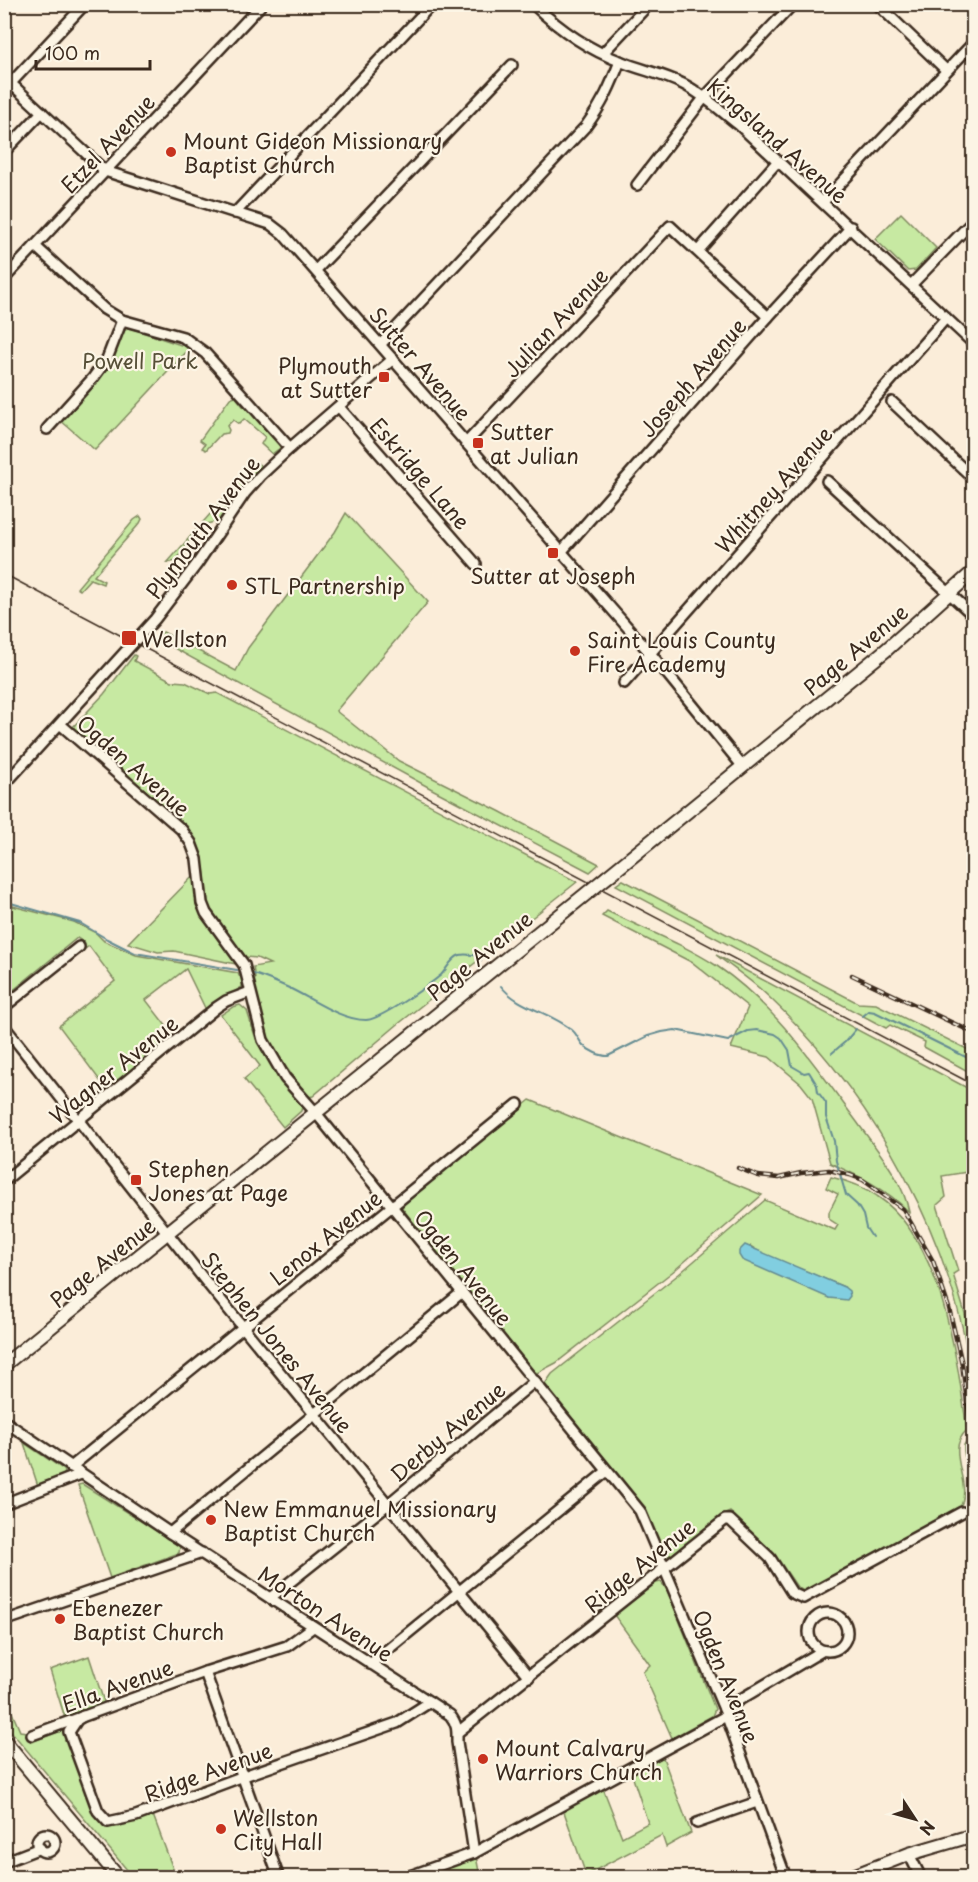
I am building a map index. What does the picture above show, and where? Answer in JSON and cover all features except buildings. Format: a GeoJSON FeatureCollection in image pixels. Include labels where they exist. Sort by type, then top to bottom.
{"type":"FeatureCollection","features":[{"type":"Feature","properties":{"kind":"main road","name":"Page Avenue"},"geometry":{"type":"LineString","coordinates":[[4,1365],[886,650],[974,571]]}},
{"type":"Feature","properties":{"kind":"main road"},"geometry":{"type":"LineString","coordinates":[[4,1740],[119,1878]]}},
{"type":"Feature","properties":{"kind":"main road"},"geometry":{"type":"LineString","coordinates":[[848,1878],[909,1854],[974,1835]]}},
{"type":"Feature","properties":{"kind":"street"},"geometry":{"type":"LineString","coordinates":[[8,80],[85,4]]}},
{"type":"Feature","properties":{"kind":"street","name":"Etzel Avenue"},"geometry":{"type":"LineString","coordinates":[[4,279],[262,4]]}},
{"type":"Feature","properties":{"kind":"street"},"geometry":{"type":"LineString","coordinates":[[235,213],[432,4]]}},
{"type":"Feature","properties":{"kind":"street","name":"Kingsland Avenue"},"geometry":{"type":"LineString","coordinates":[[533,4],[568,33],[603,53],[684,84],[704,98],[739,125],[974,344]]}},
{"type":"Feature","properties":{"kind":"street"},"geometry":{"type":"LineString","coordinates":[[603,53],[648,4]]}},
{"type":"Feature","properties":{"kind":"street"},"geometry":{"type":"LineString","coordinates":[[638,185],[704,98],[794,4]]}},
{"type":"Feature","properties":{"kind":"street"},"geometry":{"type":"LineString","coordinates":[[877,4],[946,70]]}},
{"type":"Feature","properties":{"kind":"street"},"geometry":{"type":"LineString","coordinates":[[823,202],[974,42]]}},
{"type":"Feature","properties":{"kind":"street"},"geometry":{"type":"LineString","coordinates":[[381,344],[586,126],[600,109],[620,61]]}},
{"type":"Feature","properties":{"kind":"street"},"geometry":{"type":"LineString","coordinates":[[316,270],[512,65]]}},
{"type":"Feature","properties":{"kind":"street","name":"Sutter Avenue"},"geometry":{"type":"LineString","coordinates":[[8,80],[105,171],[277,228],[651,654],[742,767]]}},
{"type":"Feature","properties":{"kind":"street"},"geometry":{"type":"LineString","coordinates":[[4,152],[42,112]]}},
{"type":"Feature","properties":{"kind":"street"},"geometry":{"type":"LineString","coordinates":[[768,318],[698,251],[777,161]]}},
{"type":"Feature","properties":{"kind":"street"},"geometry":{"type":"LineString","coordinates":[[912,284],[974,220]]}},
{"type":"Feature","properties":{"kind":"street","name":"Julian Avenue"},"geometry":{"type":"LineString","coordinates":[[467,442],[670,226],[698,251]]}},
{"type":"Feature","properties":{"kind":"street","name":"Joseph Avenue"},"geometry":{"type":"LineString","coordinates":[[562,551],[850,227]]}},
{"type":"Feature","properties":{"kind":"street"},"geometry":{"type":"LineString","coordinates":[[35,246],[104,309],[122,320],[183,338],[205,353],[290,448]]}},
{"type":"Feature","properties":{"kind":"street","name":"Whitney Avenue"},"geometry":{"type":"LineString","coordinates":[[624,683],[946,318]]}},
{"type":"Feature","properties":{"kind":"street"},"geometry":{"type":"LineString","coordinates":[[47,429],[93,378],[107,358],[122,320]]}},
{"type":"Feature","properties":{"kind":"street","name":"Plymouth Avenue"},"geometry":{"type":"LineString","coordinates":[[4,785],[155,620],[197,564],[245,493],[266,469],[393,359]]}},
{"type":"Feature","properties":{"kind":"street"},"geometry":{"type":"LineString","coordinates":[[892,402],[974,479]]}},
{"type":"Feature","properties":{"kind":"street","name":"Eskridge Lane"},"geometry":{"type":"LineString","coordinates":[[339,407],[476,564]]}},
{"type":"Feature","properties":{"kind":"street"},"geometry":{"type":"LineString","coordinates":[[827,481],[974,616]]}},
{"type":"Feature","properties":{"kind":"street","name":"Ogden Avenue"},"geometry":{"type":"LineString","coordinates":[[60,724],[170,819],[191,843],[197,859],[202,903],[206,913],[242,959],[262,1040],[285,1078],[640,1511],[725,1713],[786,1878]]}},
{"type":"Feature","properties":{"kind":"street"},"geometry":{"type":"LineString","coordinates":[[4,1007],[79,947]]}},
{"type":"Feature","properties":{"kind":"street","name":"Wagner Avenue"},"geometry":{"type":"LineString","coordinates":[[4,1180],[222,1004],[250,992]]}},
{"type":"Feature","properties":{"kind":"street","name":"Stephen Jones Avenue"},"geometry":{"type":"LineString","coordinates":[[4,1026],[243,1327],[529,1677]]}},
{"type":"Feature","properties":{"kind":"street","name":"Lenox Avenue"},"geometry":{"type":"LineString","coordinates":[[71,1467],[518,1104]]}},
{"type":"Feature","properties":{"kind":"street"},"geometry":{"type":"LineString","coordinates":[[170,1533],[461,1293]]}},
{"type":"Feature","properties":{"kind":"street","name":"Derby Avenue"},"geometry":{"type":"LineString","coordinates":[[270,1598],[387,1505],[535,1381]]}},
{"type":"Feature","properties":{"kind":"street","name":"Morton Avenue"},"geometry":{"type":"LineString","coordinates":[[4,1421],[170,1533],[450,1715],[458,1732]]}},
{"type":"Feature","properties":{"kind":"street"},"geometry":{"type":"LineString","coordinates":[[370,1664],[607,1471]]}},
{"type":"Feature","properties":{"kind":"street"},"geometry":{"type":"LineString","coordinates":[[4,1504],[81,1474]]}},
{"type":"Feature","properties":{"kind":"street","name":"Ridge Avenue"},"geometry":{"type":"LineString","coordinates":[[458,1732],[725,1520],[730,1520],[770,1558],[792,1593],[803,1598],[962,1512]]}},
{"type":"Feature","properties":{"kind":"street"},"geometry":{"type":"LineString","coordinates":[[4,1622],[202,1553]]}},
{"type":"Feature","properties":{"kind":"street"},"geometry":{"type":"LineString","coordinates":[[404,1878],[474,1853],[725,1713],[822,1650],[835,1650],[840,1647],[847,1635],[845,1623],[835,1614],[823,1613],[809,1625],[808,1632],[812,1643],[822,1650]]}},
{"type":"Feature","properties":{"kind":"street","name":"Ella Avenue"},"geometry":{"type":"LineString","coordinates":[[32,1735],[205,1672],[287,1646],[313,1627]]}},
{"type":"Feature","properties":{"kind":"street"},"geometry":{"type":"LineString","coordinates":[[205,1672],[279,1878]]}},
{"type":"Feature","properties":{"kind":"street","name":"Ridge Avenue"},"geometry":{"type":"LineString","coordinates":[[83,1716],[71,1726],[69,1732],[98,1811],[108,1822],[120,1821],[397,1723],[430,1702]]}},
{"type":"Feature","properties":{"kind":"street"},"geometry":{"type":"LineString","coordinates":[[458,1732],[457,1742],[474,1853]]}},
{"type":"Feature","properties":{"kind":"street"},"geometry":{"type":"LineString","coordinates":[[697,1823],[757,1802]]}},
{"type":"Feature","properties":{"kind":"street"},"geometry":{"type":"LineString","coordinates":[[4,1862],[40,1848]]}},
{"type":"Feature","properties":{"kind":"street"},"geometry":{"type":"LineString","coordinates":[[909,1854],[921,1878]]}},
{"type":"Feature","properties":{"kind":"green space"},"geometry":{"type":"Polygon","coordinates":[[[901,213],[936,248],[916,270],[908,271],[875,239],[901,213]]]}},
{"type":"Feature","properties":{"kind":"green space","name":"Powell Park"},"geometry":{"type":"Polygon","coordinates":[[[130,328],[190,348],[95,450],[60,420],[102,374],[125,330],[130,328]]]}},
{"type":"Feature","properties":{"kind":"green space"},"geometry":{"type":"Polygon","coordinates":[[[235,396],[279,443],[280,448],[272,454],[261,444],[265,437],[244,419],[239,424],[233,420],[227,426],[228,433],[221,434],[206,450],[202,448],[205,444],[200,440],[230,398],[235,396]]]}},
{"type":"Feature","properties":{"kind":"green space"},"geometry":{"type":"Polygon","coordinates":[[[256,462],[261,466],[236,495],[218,521],[203,525],[196,530],[256,462]]]}},
{"type":"Feature","properties":{"kind":"green space"},"geometry":{"type":"Polygon","coordinates":[[[346,513],[428,602],[336,711],[399,761],[599,864],[590,872],[430,788],[159,640],[157,637],[163,632],[236,671],[248,648],[335,532],[346,513]]]}},
{"type":"Feature","properties":{"kind":"green space"},"geometry":{"type":"Polygon","coordinates":[[[140,516],[142,519],[140,523],[94,576],[104,581],[103,584],[90,579],[80,590],[77,588],[134,520],[140,516]]]}},
{"type":"Feature","properties":{"kind":"green space"},"geometry":{"type":"Polygon","coordinates":[[[196,530],[176,561],[167,563],[196,530]]]}},
{"type":"Feature","properties":{"kind":"green space"},"geometry":{"type":"Polygon","coordinates":[[[134,655],[136,656],[134,661],[172,681],[185,682],[210,694],[217,693],[577,882],[309,1097],[285,1066],[266,1032],[252,979],[255,979],[253,967],[270,964],[257,958],[246,957],[212,913],[208,903],[204,868],[193,837],[179,819],[72,728],[104,694],[134,655]]]}},
{"type":"Feature","properties":{"kind":"green space"},"geometry":{"type":"Polygon","coordinates":[[[195,874],[201,910],[212,929],[236,958],[236,964],[174,951],[158,952],[128,943],[195,874]]]}},
{"type":"Feature","properties":{"kind":"green space"},"geometry":{"type":"Polygon","coordinates":[[[623,880],[858,1003],[876,1004],[973,1052],[973,1074],[924,1047],[925,1042],[890,1025],[886,1028],[616,885],[623,880]]]}},
{"type":"Feature","properties":{"kind":"green space"},"geometry":{"type":"Polygon","coordinates":[[[5,904],[74,922],[96,933],[104,941],[136,955],[238,973],[242,977],[242,987],[206,1010],[186,969],[146,1000],[174,1036],[107,1090],[59,1026],[115,981],[89,946],[85,949],[85,943],[77,938],[5,997],[5,904]]]}},
{"type":"Feature","properties":{"kind":"green space"},"geometry":{"type":"Polygon","coordinates":[[[607,911],[704,958],[758,999],[810,1059],[880,1154],[901,1188],[909,1212],[882,1190],[830,1163],[812,1098],[801,1084],[769,1057],[731,1048],[748,1007],[693,963],[602,916],[607,911]]]}},
{"type":"Feature","properties":{"kind":"green space"},"geometry":{"type":"Polygon","coordinates":[[[716,955],[973,1091],[973,1171],[942,1176],[946,1197],[937,1205],[958,1271],[953,1274],[970,1330],[973,1331],[973,1389],[964,1335],[949,1281],[929,1228],[905,1177],[876,1127],[844,1081],[808,1038],[764,992],[716,955]]]}},
{"type":"Feature","properties":{"kind":"green space"},"geometry":{"type":"Polygon","coordinates":[[[240,1005],[247,1011],[256,1039],[265,1055],[302,1106],[301,1111],[283,1127],[244,1079],[260,1066],[221,1015],[240,1005]]]}},
{"type":"Feature","properties":{"kind":"green space"},"geometry":{"type":"Polygon","coordinates":[[[530,1100],[762,1195],[676,1269],[556,1363],[537,1373],[530,1369],[402,1208],[406,1201],[530,1100]]]}},
{"type":"Feature","properties":{"kind":"green space"},"geometry":{"type":"Polygon","coordinates":[[[831,1177],[872,1192],[899,1215],[917,1241],[931,1270],[943,1302],[958,1369],[967,1430],[960,1438],[958,1448],[964,1489],[959,1509],[805,1592],[797,1587],[774,1553],[730,1512],[671,1555],[663,1554],[639,1501],[545,1384],[552,1374],[679,1274],[765,1200],[835,1230],[838,1225],[829,1219],[829,1212],[838,1194],[826,1188],[831,1177]],[[750,1246],[829,1298],[844,1287],[761,1253],[750,1246]]]}},
{"type":"Feature","properties":{"kind":"green space"},"geometry":{"type":"Polygon","coordinates":[[[969,1437],[974,1473],[973,1554],[968,1513],[971,1498],[964,1451],[964,1445],[969,1437]]]}},
{"type":"Feature","properties":{"kind":"green space"},"geometry":{"type":"Polygon","coordinates":[[[24,1443],[64,1470],[63,1476],[38,1486],[24,1443]]]}},
{"type":"Feature","properties":{"kind":"green space"},"geometry":{"type":"Polygon","coordinates":[[[82,1484],[180,1546],[179,1553],[110,1578],[78,1485],[82,1484]]]}},
{"type":"Feature","properties":{"kind":"green space"},"geometry":{"type":"Polygon","coordinates":[[[661,1582],[667,1590],[715,1709],[712,1716],[672,1738],[643,1672],[650,1665],[614,1615],[656,1583],[661,1582]]]}},
{"type":"Feature","properties":{"kind":"green space"},"geometry":{"type":"Polygon","coordinates":[[[89,1656],[105,1705],[65,1718],[50,1670],[89,1656]]]}},
{"type":"Feature","properties":{"kind":"green space"},"geometry":{"type":"Polygon","coordinates":[[[4,1694],[20,1731],[27,1732],[31,1742],[61,1731],[65,1732],[104,1823],[118,1827],[153,1815],[176,1877],[133,1877],[5,1724],[4,1694]]]}},
{"type":"Feature","properties":{"kind":"green space"},"geometry":{"type":"Polygon","coordinates":[[[662,1755],[691,1833],[666,1847],[662,1835],[586,1875],[563,1809],[603,1788],[622,1837],[648,1823],[631,1772],[662,1755]]]}},
{"type":"Feature","properties":{"kind":"green space"},"geometry":{"type":"Polygon","coordinates":[[[476,1856],[480,1877],[420,1877],[476,1856]]]}},
{"type":"Feature","properties":{"kind":"water"},"geometry":{"type":"Polygon","coordinates":[[[745,1245],[844,1287],[849,1291],[850,1296],[847,1300],[829,1298],[742,1260],[739,1251],[745,1245]]]}},
{"type":"Feature","properties":{"kind":"waterway"},"geometry":{"type":"LineString","coordinates":[[4,901],[80,923],[135,953],[237,970]]}},
{"type":"Feature","properties":{"kind":"waterway"},"geometry":{"type":"LineString","coordinates":[[254,974],[289,988],[336,1013],[366,1020],[382,1014],[416,994],[441,975],[457,956],[474,955],[481,960]]}},
{"type":"Feature","properties":{"kind":"waterway"},"geometry":{"type":"LineString","coordinates":[[501,986],[516,1000],[564,1024],[588,1049],[605,1056],[648,1036],[675,1030],[728,1041],[748,1031],[757,1030],[775,1034],[781,1038],[789,1050],[792,1066],[804,1073],[809,1072],[826,1103],[826,1117],[846,1195],[857,1205],[872,1237]]}},
{"type":"Feature","properties":{"kind":"waterway"},"geometry":{"type":"LineString","coordinates":[[863,1016],[869,1011],[875,1012],[974,1061]]}},
{"type":"Feature","properties":{"kind":"waterway"},"geometry":{"type":"LineString","coordinates":[[832,1053],[856,1029]]}},
{"type":"Feature","properties":{"kind":"tram line"},"geometry":{"type":"LineString","coordinates":[[4,574],[974,1085]]}},
{"type":"Feature","properties":{"kind":"railway"},"geometry":{"type":"LineString","coordinates":[[852,975],[974,1033]]}},
{"type":"Feature","properties":{"kind":"railway"},"geometry":{"type":"LineString","coordinates":[[738,1168],[758,1176],[779,1178],[829,1170],[850,1175],[863,1180],[903,1209],[933,1261],[949,1308],[962,1364],[974,1454]]}},
{"type":"Feature","properties":{"kind":"place","name":"Mount Gideon Missionary Baptist Church"},"geometry":{"type":"Point","coordinates":[171,152]}},
{"type":"Feature","properties":{"kind":"place","name":"Plymouth at Sutter"},"geometry":{"type":"Point","coordinates":[384,377]}},
{"type":"Feature","properties":{"kind":"place","name":"Sutter at Julian"},"geometry":{"type":"Point","coordinates":[478,443]}},
{"type":"Feature","properties":{"kind":"place","name":"Sutter at Joseph"},"geometry":{"type":"Point","coordinates":[553,553]}},
{"type":"Feature","properties":{"kind":"place","name":"STL Partnership"},"geometry":{"type":"Point","coordinates":[232,585]}},
{"type":"Feature","properties":{"kind":"place","name":"Wellston"},"geometry":{"type":"Point","coordinates":[129,638]}},
{"type":"Feature","properties":{"kind":"place","name":"Saint Louis County Fire Academy"},"geometry":{"type":"Point","coordinates":[575,651]}},
{"type":"Feature","properties":{"kind":"place","name":"Stephen Jones at Page"},"geometry":{"type":"Point","coordinates":[136,1180]}},
{"type":"Feature","properties":{"kind":"place","name":"New Emmanuel Missionary Baptist Church"},"geometry":{"type":"Point","coordinates":[211,1520]}},
{"type":"Feature","properties":{"kind":"place","name":"Ebenezer Baptist Church"},"geometry":{"type":"Point","coordinates":[60,1619]}},
{"type":"Feature","properties":{"kind":"place","name":"Mount Calvary Warriors Church"},"geometry":{"type":"Point","coordinates":[483,1759]}},
{"type":"Feature","properties":{"kind":"place","name":"Wellston City Hall"},"geometry":{"type":"Point","coordinates":[221,1829]}}]}
